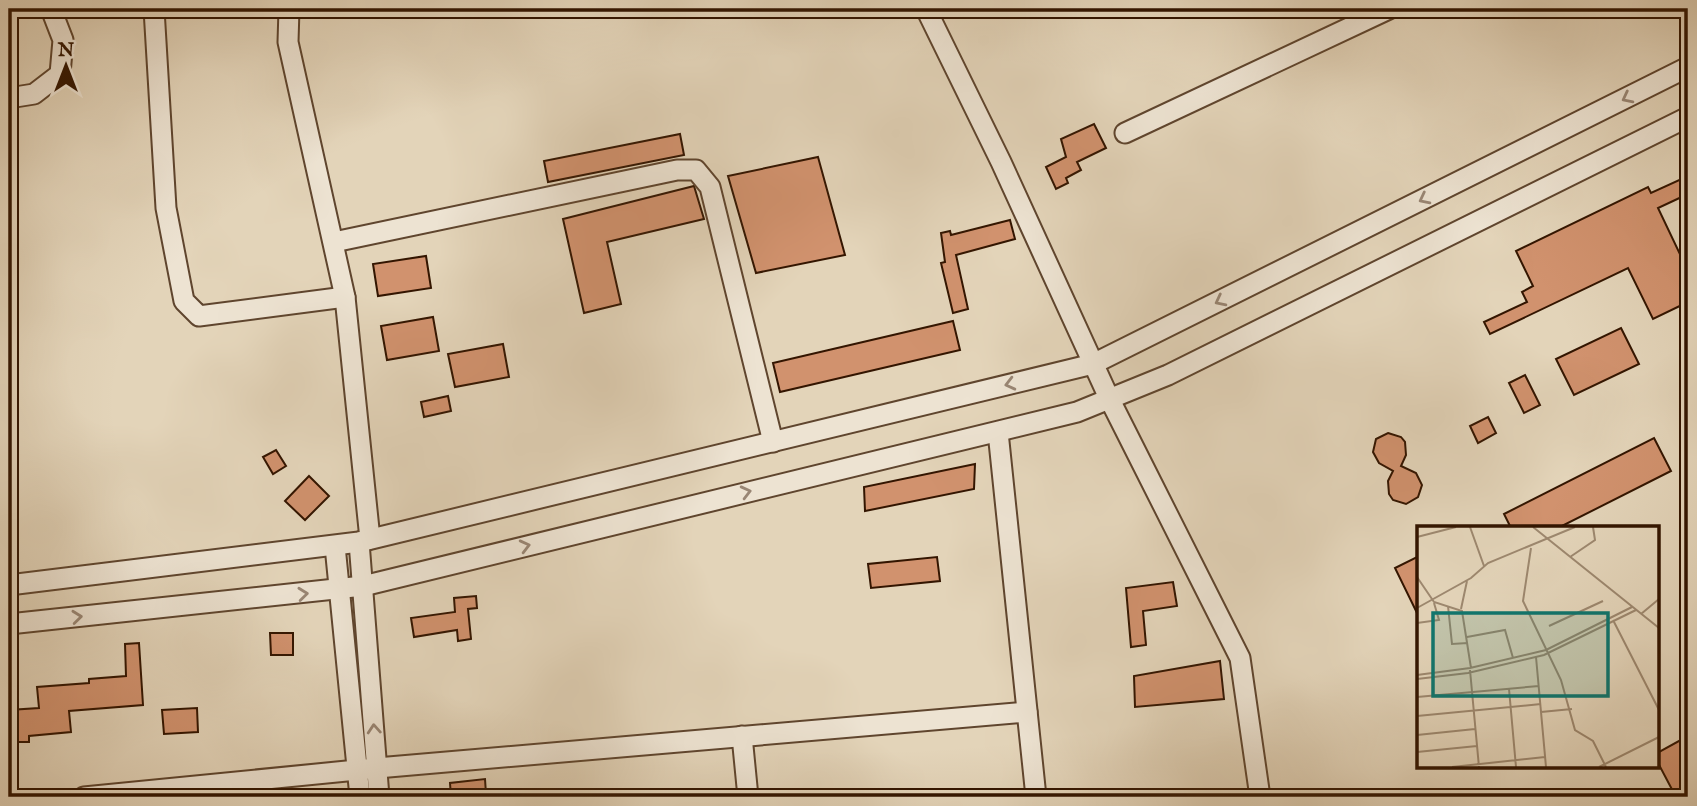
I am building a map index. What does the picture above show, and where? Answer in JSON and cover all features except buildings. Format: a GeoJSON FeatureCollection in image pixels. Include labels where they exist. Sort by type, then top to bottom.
{"type":"FeatureCollection","features":[{"type":"Feature","properties":{"kind":"street"},"geometry":{"type":"LineString","coordinates":[[9,98],[34,94],[60,74],[63,40],[51,9]]}},
{"type":"Feature","properties":{"kind":"street"},"geometry":{"type":"LineString","coordinates":[[154,9],[166,208],[184,301],[199,316],[345,297]]}},
{"type":"Feature","properties":{"kind":"street"},"geometry":{"type":"LineString","coordinates":[[289,9],[288,43],[345,297],[365,540],[363,586],[368,769],[360,797]]}},
{"type":"Feature","properties":{"kind":"street"},"geometry":{"type":"LineString","coordinates":[[926,9],[1001,162],[1109,398],[1240,659],[1260,797]]}},
{"type":"Feature","properties":{"kind":"street"},"geometry":{"type":"LineString","coordinates":[[1125,133],[1390,9]]}},
{"type":"Feature","properties":{"kind":"street"},"geometry":{"type":"LineString","coordinates":[[9,585],[365,540],[1093,364],[1688,67]]}},
{"type":"Feature","properties":{"kind":"street"},"geometry":{"type":"LineString","coordinates":[[9,624],[341,591],[1077,412],[1168,375],[1688,117]]}},
{"type":"Feature","properties":{"kind":"street"},"geometry":{"type":"LineString","coordinates":[[334,242],[664,173],[696,170],[710,187],[772,442]]}},
{"type":"Feature","properties":{"kind":"street"},"geometry":{"type":"LineString","coordinates":[[998,432],[1036,797]]}},
{"type":"Feature","properties":{"kind":"street"},"geometry":{"type":"LineString","coordinates":[[334,546],[368,769],[379,797]]}},
{"type":"Feature","properties":{"kind":"street"},"geometry":{"type":"LineString","coordinates":[[84,797],[368,769],[1027,712]]}},
{"type":"Feature","properties":{"kind":"street"},"geometry":{"type":"LineString","coordinates":[[742,736],[748,797]]}}]}
